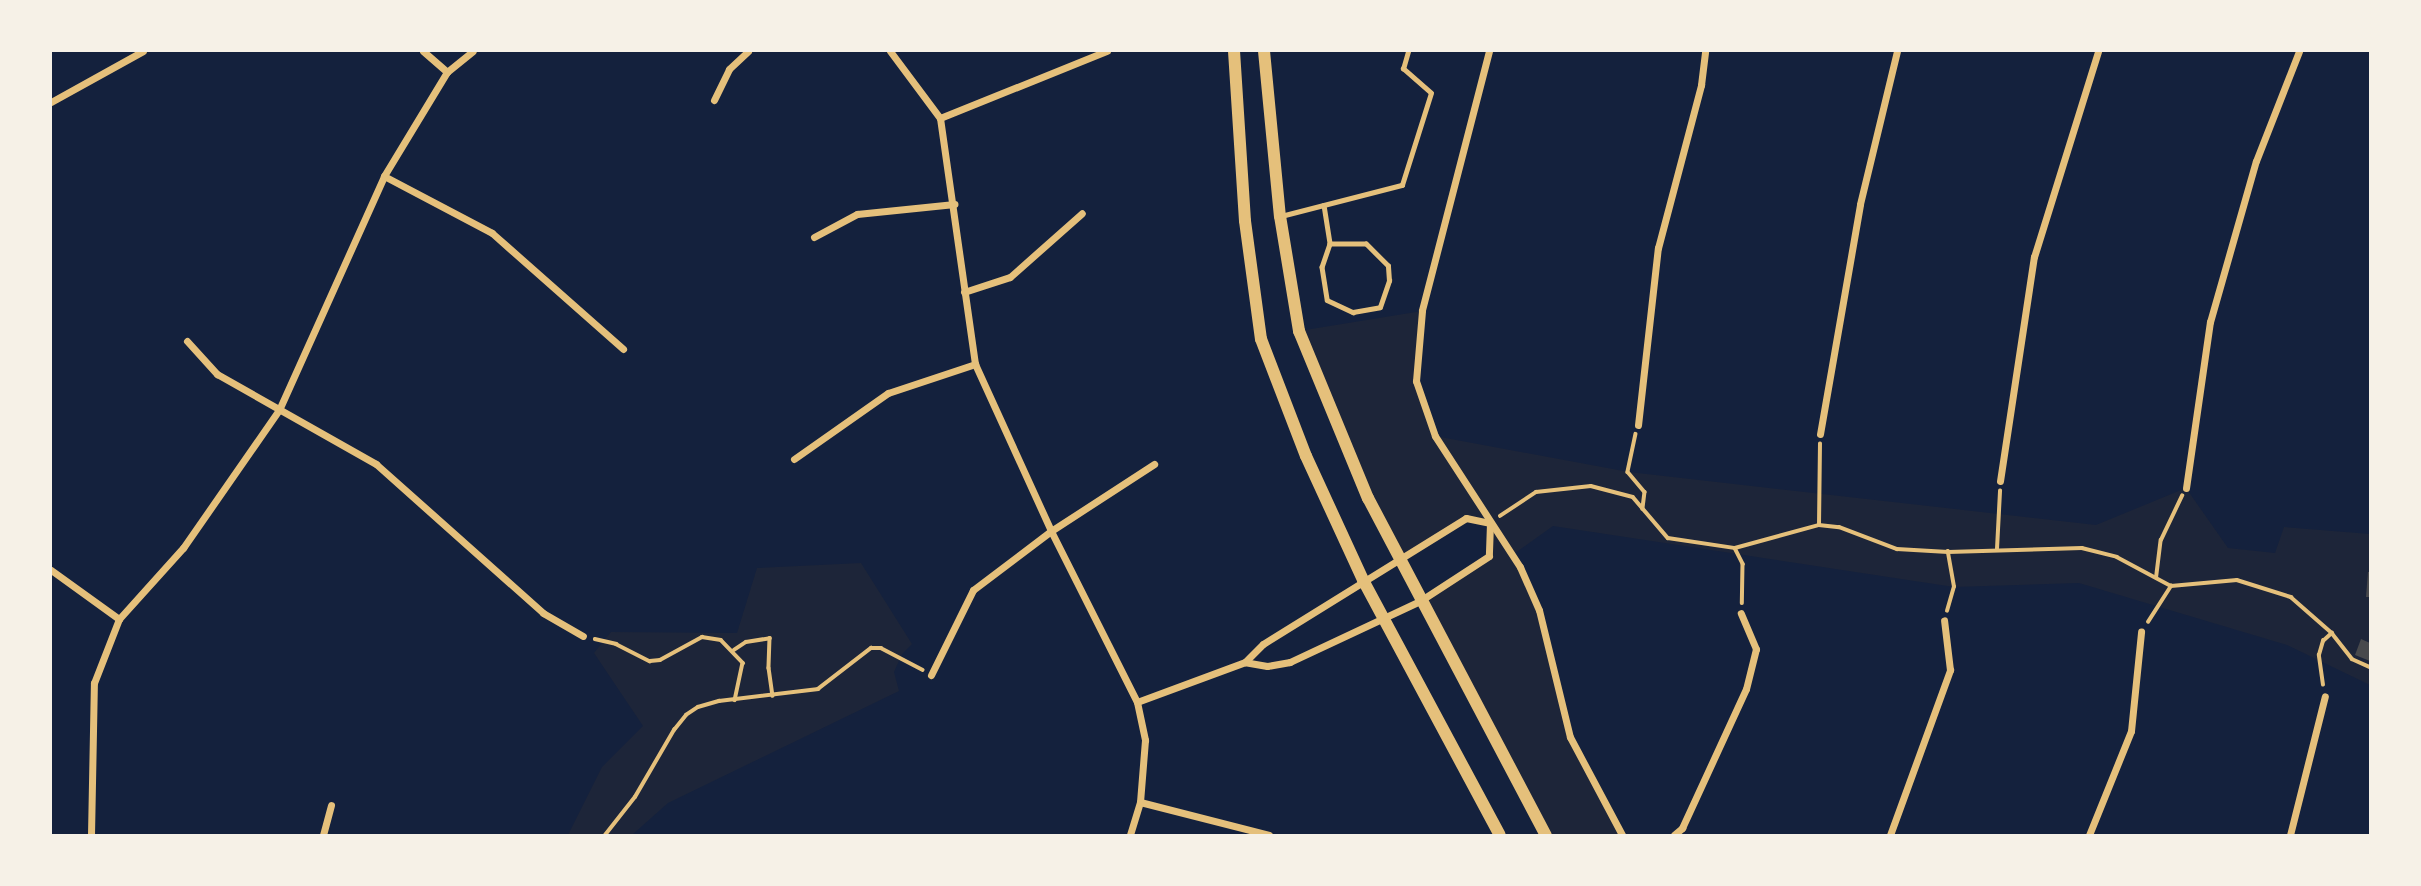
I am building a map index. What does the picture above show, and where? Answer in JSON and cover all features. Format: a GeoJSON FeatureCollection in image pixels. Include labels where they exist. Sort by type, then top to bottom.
{"type":"FeatureCollection","features":[{"type":"Feature","properties":{"kind":"street"},"geometry":{"type":"LineString","coordinates":[[51,102],[143,51]]}},
{"type":"Feature","properties":{"kind":"street"},"geometry":{"type":"LineString","coordinates":[[424,51],[447,72]]}},
{"type":"Feature","properties":{"kind":"street"},"geometry":{"type":"LineString","coordinates":[[91,835],[94,683],[119,619],[183,548],[279,410],[384,176],[447,72],[473,51]]}},
{"type":"Feature","properties":{"kind":"street"},"geometry":{"type":"LineString","coordinates":[[714,100],[729,69],[748,51]]}},
{"type":"Feature","properties":{"kind":"street"},"geometry":{"type":"LineString","coordinates":[[890,51],[940,118],[975,364],[1051,531],[1137,702],[1144,740],[1140,802],[1130,835]]}},
{"type":"Feature","properties":{"kind":"street"},"geometry":{"type":"LineString","coordinates":[[940,118],[1104,51]]}},
{"type":"Feature","properties":{"kind":"street"},"geometry":{"type":"LineString","coordinates":[[1234,51],[1245,221],[1261,339],[1306,456],[1363,580],[1500,835]]}},
{"type":"Feature","properties":{"kind":"street"},"geometry":{"type":"LineString","coordinates":[[1264,51],[1280,216],[1299,331],[1368,498],[1397,558],[1546,835]]}},
{"type":"Feature","properties":{"kind":"street"},"geometry":{"type":"LineString","coordinates":[[1489,51],[1422,311],[1416,382],[1435,436],[1520,568],[1539,610],[1570,737],[1622,835]]}},
{"type":"Feature","properties":{"kind":"street"},"geometry":{"type":"LineString","coordinates":[[1638,425],[1658,248],[1701,86],[1705,51]]}},
{"type":"Feature","properties":{"kind":"street"},"geometry":{"type":"LineString","coordinates":[[1820,435],[1860,204],[1897,51]]}},
{"type":"Feature","properties":{"kind":"street"},"geometry":{"type":"LineString","coordinates":[[2000,481],[2034,257],[2098,51]]}},
{"type":"Feature","properties":{"kind":"street"},"geometry":{"type":"LineString","coordinates":[[2186,488],[2210,322],[2256,161],[2299,51]]}},
{"type":"Feature","properties":{"kind":"street"},"geometry":{"type":"LineString","coordinates":[[384,176],[492,233],[623,349]]}},
{"type":"Feature","properties":{"kind":"street"},"geometry":{"type":"LineString","coordinates":[[814,237],[857,214],[954,204]]}},
{"type":"Feature","properties":{"kind":"street"},"geometry":{"type":"LineString","coordinates":[[964,292],[1010,277],[1082,213]]}},
{"type":"Feature","properties":{"kind":"street"},"geometry":{"type":"LineString","coordinates":[[187,341],[217,374],[376,464],[543,613],[583,636]]}},
{"type":"Feature","properties":{"kind":"street"},"geometry":{"type":"LineString","coordinates":[[794,458],[888,393],[975,364]]}},
{"type":"Feature","properties":{"kind":"street"},"geometry":{"type":"LineString","coordinates":[[931,675],[973,590],[1051,531],[1154,464]]}},
{"type":"Feature","properties":{"kind":"street"},"geometry":{"type":"LineString","coordinates":[[1137,702],[1245,662],[1263,644],[1397,558],[1466,518],[1490,523]]}},
{"type":"Feature","properties":{"kind":"street"},"geometry":{"type":"LineString","coordinates":[[1245,662],[1267,666],[1290,662],[1420,601],[1489,556],[1490,523]]}},
{"type":"Feature","properties":{"kind":"street"},"geometry":{"type":"LineString","coordinates":[[51,570],[119,619]]}},
{"type":"Feature","properties":{"kind":"street"},"geometry":{"type":"LineString","coordinates":[[1674,835],[1682,828],[1746,689],[1756,649],[1741,613]]}},
{"type":"Feature","properties":{"kind":"street"},"geometry":{"type":"LineString","coordinates":[[1890,835],[1950,670],[1944,620]]}},
{"type":"Feature","properties":{"kind":"street"},"geometry":{"type":"LineString","coordinates":[[2089,835],[2131,731],[2141,632]]}},
{"type":"Feature","properties":{"kind":"street"},"geometry":{"type":"LineString","coordinates":[[2290,835],[2325,695]]}},
{"type":"Feature","properties":{"kind":"street"},"geometry":{"type":"LineString","coordinates":[[1140,802],[1269,835]]}},
{"type":"Feature","properties":{"kind":"street"},"geometry":{"type":"LineString","coordinates":[[323,835],[331,805]]}},
{"type":"Feature","properties":{"kind":"lane"},"geometry":{"type":"LineString","coordinates":[[1280,216],[1402,185],[1431,93],[1403,69],[1408,51]]}},
{"type":"Feature","properties":{"kind":"lane"},"geometry":{"type":"LineString","coordinates":[[1324,205],[1331,244],[1322,267],[1327,300],[1353,312],[1380,307],[1389,281],[1388,266],[1366,244],[1331,244]]}},
{"type":"Feature","properties":{"kind":"path"},"geometry":{"type":"LineString","coordinates":[[1638,425],[1629,472],[1645,492],[1643,509]]}},
{"type":"Feature","properties":{"kind":"path"},"geometry":{"type":"LineString","coordinates":[[1819,526],[1820,435]]}},
{"type":"Feature","properties":{"kind":"path"},"geometry":{"type":"LineString","coordinates":[[1997,549],[2000,481]]}},
{"type":"Feature","properties":{"kind":"path"},"geometry":{"type":"LineString","coordinates":[[1490,523],[1536,492],[1591,486],[1633,497],[1668,538],[1735,548],[1819,526],[1839,527],[1897,549],[1948,552],[2082,548],[2118,557],[2171,586],[2237,580],[2291,597],[2332,633],[2352,659],[2370,667]]}},
{"type":"Feature","properties":{"kind":"path"},"geometry":{"type":"LineString","coordinates":[[2155,578],[2161,540],[2186,488]]}},
{"type":"Feature","properties":{"kind":"path"},"geometry":{"type":"LineString","coordinates":[[1735,548],[1743,564],[1741,613]]}},
{"type":"Feature","properties":{"kind":"path"},"geometry":{"type":"LineString","coordinates":[[1944,620],[1954,587],[1948,552]]}},
{"type":"Feature","properties":{"kind":"path"},"geometry":{"type":"LineString","coordinates":[[2141,632],[2171,586]]}},
{"type":"Feature","properties":{"kind":"path"},"geometry":{"type":"LineString","coordinates":[[2325,695],[2319,655],[2323,640],[2332,633]]}},
{"type":"Feature","properties":{"kind":"path"},"geometry":{"type":"LineString","coordinates":[[583,636],[616,644],[650,661],[660,660],[702,637],[721,640],[734,650],[743,663],[744,670],[736,688],[735,701]]}},
{"type":"Feature","properties":{"kind":"path"},"geometry":{"type":"LineString","coordinates":[[734,650],[754,640],[770,638],[769,668],[774,696]]}},
{"type":"Feature","properties":{"kind":"path"},"geometry":{"type":"LineString","coordinates":[[605,835],[635,797],[674,730],[686,715],[709,704],[818,690],[871,648],[881,648],[931,675]]}},
{"type":"Feature","properties":{"kind":"shaded area"},"geometry":{"type":"Polygon","coordinates":[[[1422,311],[1416,381],[1435,436],[1629,472],[2096,525],[2186,488],[2228,548],[2275,553],[2284,527],[2370,534],[2370,685],[2287,645],[2079,583],[1954,587],[1553,526],[1511,556],[1539,610],[1570,737],[1622,835],[1546,835],[1420,601],[1489,556],[1490,523],[1466,518],[1397,558],[1299,331],[1422,311]]]}},
{"type":"Feature","properties":{"kind":"shaded area"},"geometry":{"type":"Polygon","coordinates":[[[861,563],[912,644],[902,654],[894,672],[899,691],[668,803],[632,835],[568,835],[602,767],[643,726],[594,653],[611,632],[737,633],[757,568],[861,563]]]}},
{"type":"Feature","properties":{"kind":"building"},"geometry":{"type":"Polygon","coordinates":[[[2368,572],[2370,597],[2366,597],[2368,572]]]}},
{"type":"Feature","properties":{"kind":"building"},"geometry":{"type":"Polygon","coordinates":[[[2361,639],[2370,643],[2370,661],[2355,655],[2361,639]]]}}]}
